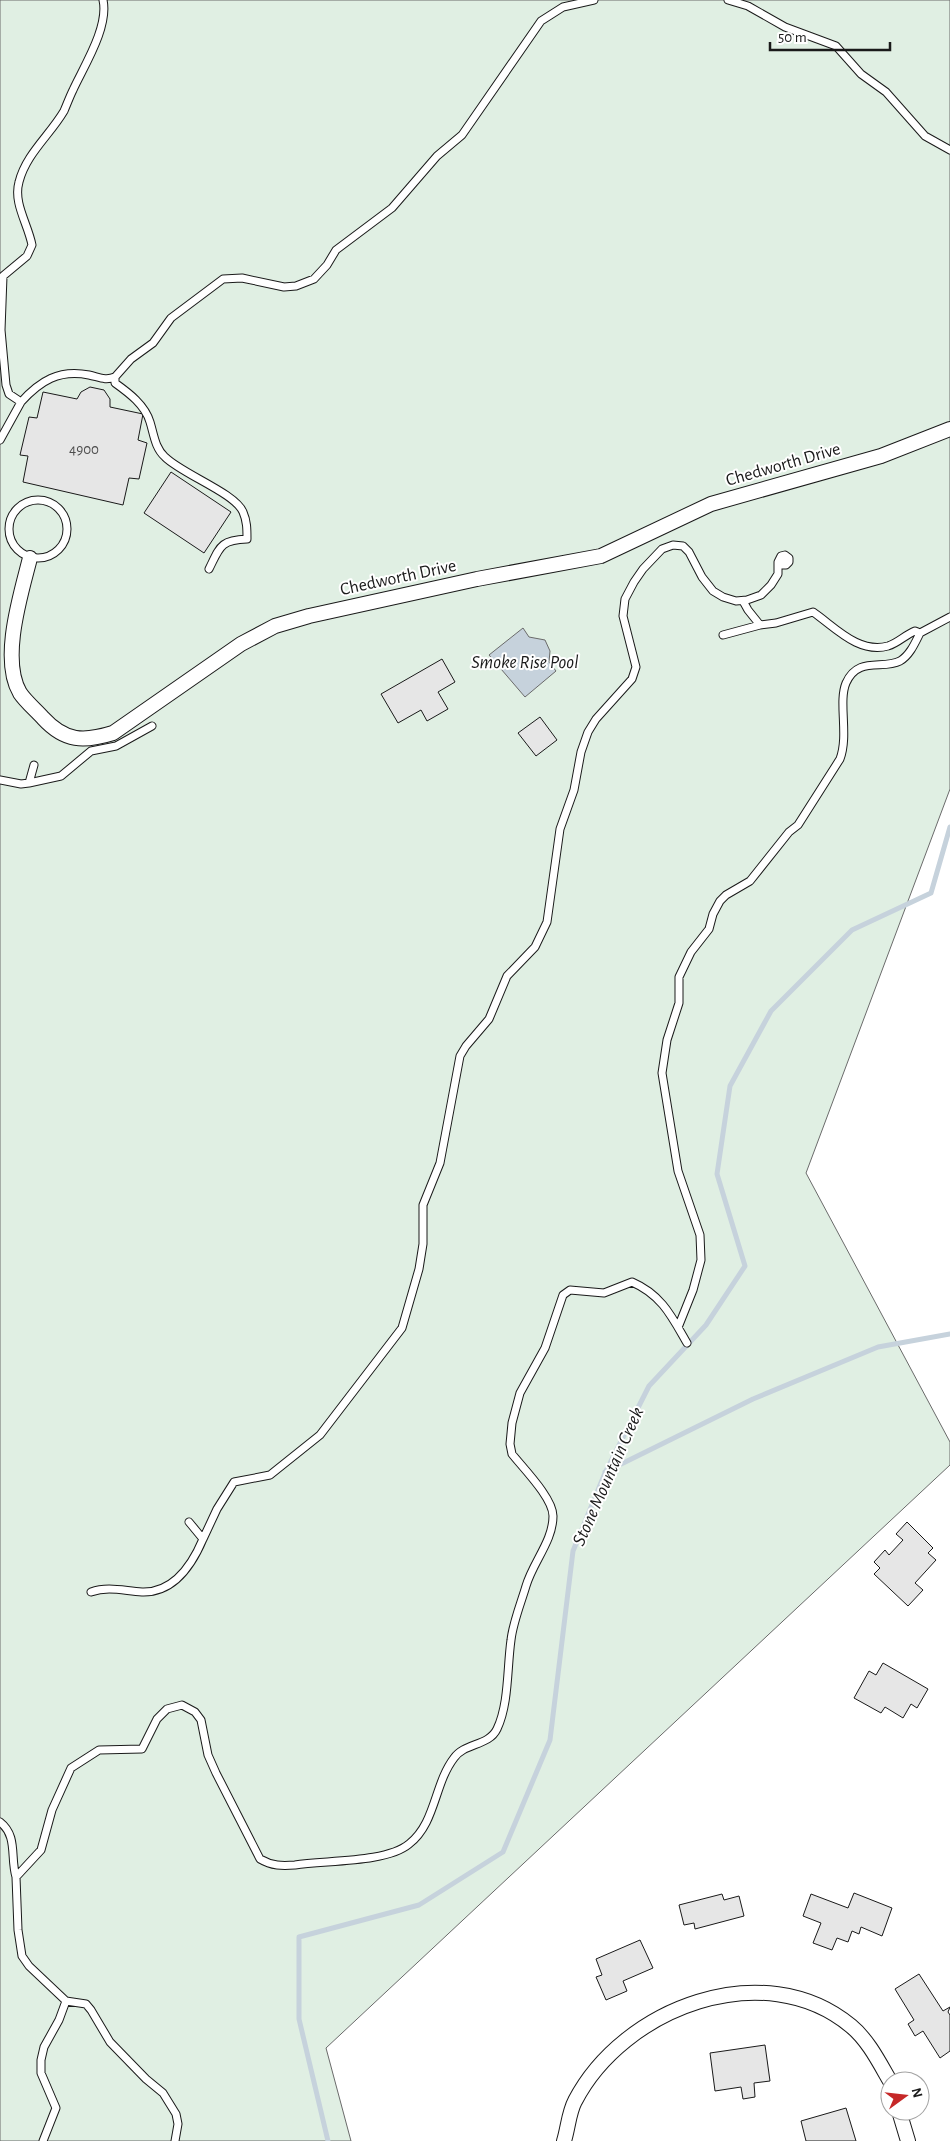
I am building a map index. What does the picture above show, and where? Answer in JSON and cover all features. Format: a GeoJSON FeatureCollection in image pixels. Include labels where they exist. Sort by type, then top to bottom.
{"type":"FeatureCollection","features":[{"type":"Feature","properties":{"kind":"street","name":"Chedworth Drive"},"geometry":{"type":"LineString","coordinates":[[30,558],[20,596],[11,644],[12,674],[20,693],[46,721],[68,737],[96,738],[113,733],[241,644],[275,626],[309,616],[476,579],[601,556],[711,504],[882,456],[950,429]]}},
{"type":"Feature","properties":{"kind":"street"},"geometry":{"type":"LineString","coordinates":[[564,2141],[574,2102],[598,2067],[630,2036],[671,2011],[716,1997],[768,1992],[795,1998],[824,2009],[851,2026],[874,2051],[885,2071]]}},
{"type":"Feature","properties":{"kind":"street"},"geometry":{"type":"LineString","coordinates":[[902,2121],[908,2141]]}},
{"type":"Feature","properties":{"kind":"lane"},"geometry":{"type":"LineString","coordinates":[[21,402],[9,394],[6,385],[1,330],[3,276],[26,256],[32,245],[17,198],[19,182],[28,160],[64,111],[88,59],[99,32],[105,8],[103,0]]}},
{"type":"Feature","properties":{"kind":"lane"},"geometry":{"type":"LineString","coordinates":[[0,440],[21,402],[43,381],[59,376],[82,374],[106,380],[115,377],[131,359],[153,343],[171,318],[223,280],[242,278],[284,287],[296,286],[314,279],[328,265],[336,250],[392,208],[437,156],[462,135],[541,21],[564,7],[594,0]]}},
{"type":"Feature","properties":{"kind":"lane"},"geometry":{"type":"LineString","coordinates":[[728,0],[748,6],[785,27],[836,46],[861,74],[886,92],[925,136],[950,150]]}},
{"type":"Feature","properties":{"kind":"lane"},"geometry":{"type":"LineString","coordinates":[[115,377],[115,383],[143,406],[150,422],[154,440],[163,456],[177,467],[231,499],[242,510],[246,522],[247,538],[230,540],[222,546],[209,569]]}},
{"type":"Feature","properties":{"kind":"lane"},"geometry":{"type":"LineString","coordinates":[[39,499],[60,508],[67,522],[68,533],[56,553],[39,559],[30,558],[15,548],[10,540],[8,523],[16,509],[24,502],[39,499]]}},
{"type":"Feature","properties":{"kind":"lane"},"geometry":{"type":"LineString","coordinates":[[91,1592],[102,1588],[142,1592],[160,1590],[181,1575],[196,1554],[217,1509],[234,1482],[270,1475],[320,1435],[402,1328],[419,1269],[423,1244],[423,1205],[440,1163],[460,1056],[489,1019],[507,976],[535,947],[542,935],[550,905],[560,829],[574,790],[581,752],[588,732],[596,719],[632,679],[636,667],[623,616],[626,599],[634,582],[643,569],[662,549],[683,546],[689,552],[702,577],[713,591],[723,597],[743,601],[761,595],[778,574],[780,568],[778,562],[781,556],[785,555],[789,558],[789,562],[782,564],[782,559],[785,558],[785,561]]}},
{"type":"Feature","properties":{"kind":"lane"},"geometry":{"type":"LineString","coordinates":[[743,601],[760,625]]}},
{"type":"Feature","properties":{"kind":"lane"},"geometry":{"type":"LineString","coordinates":[[723,635],[813,612],[842,635],[873,648],[889,646],[915,631],[920,633]]}},
{"type":"Feature","properties":{"kind":"lane"},"geometry":{"type":"LineString","coordinates":[[679,1326],[693,1290],[701,1260],[700,1235],[678,1171],[662,1073],[667,1040],[676,1015],[679,977],[684,964],[709,929],[713,914],[720,901],[726,895],[750,881],[789,832],[798,825],[840,759],[844,749],[844,699],[847,682],[860,668],[898,662],[909,652],[920,633],[950,617]]}},
{"type":"Feature","properties":{"kind":"lane"},"geometry":{"type":"LineString","coordinates":[[0,780],[12,783],[29,783],[60,776],[91,751],[116,746],[152,726]]}},
{"type":"Feature","properties":{"kind":"lane"},"geometry":{"type":"LineString","coordinates":[[29,783],[34,765]]}},
{"type":"Feature","properties":{"kind":"lane"},"geometry":{"type":"LineString","coordinates":[[16,1877],[41,1850],[52,1810],[71,1768],[99,1750],[142,1749],[157,1719],[173,1706],[182,1705],[190,1708],[201,1720],[208,1755],[260,1859],[269,1864],[295,1865],[382,1855],[397,1852],[408,1845],[417,1837],[426,1823],[437,1791],[454,1758],[469,1747],[490,1738],[496,1731],[500,1721],[508,1679],[511,1637],[526,1584],[545,1545],[553,1516],[552,1505],[512,1454],[510,1444],[512,1423],[520,1393],[545,1348],[563,1295],[570,1290],[604,1293],[632,1282],[652,1292],[679,1326],[687,1343]]}},
{"type":"Feature","properties":{"kind":"lane"},"geometry":{"type":"LineString","coordinates":[[189,1522],[203,1539]]}},
{"type":"Feature","properties":{"kind":"lane"},"geometry":{"type":"LineString","coordinates":[[0,1822],[7,1827],[12,1837],[12,1860],[16,1877],[18,1930],[22,1956],[29,1966],[66,2001],[86,2004],[110,2042],[146,2079],[163,2092],[176,2114],[178,2124],[175,2141]]}},
{"type":"Feature","properties":{"kind":"lane"},"geometry":{"type":"LineString","coordinates":[[43,2141],[56,2108],[41,2073],[41,2060],[44,2046],[59,2020],[66,2001]]}},
{"type":"Feature","properties":{"kind":"green space"},"geometry":{"type":"Polygon","coordinates":[[[0,0],[950,0],[950,789],[806,1173],[950,1442],[950,1465],[326,2048],[351,2141],[0,2141],[0,0]]]}},
{"type":"Feature","properties":{"kind":"water","name":"Smoke Rise Pool"},"geometry":{"type":"Polygon","coordinates":[[[523,628],[529,637],[545,640],[550,651],[549,662],[556,671],[525,697],[489,655],[523,628]]]}},
{"type":"Feature","properties":{"kind":"building"},"geometry":{"type":"Polygon","coordinates":[[[90,387],[104,390],[110,399],[110,407],[143,414],[138,440],[147,443],[139,479],[129,478],[123,505],[23,482],[28,456],[20,455],[29,417],[37,418],[43,392],[77,399],[81,392],[90,387]]]}},
{"type":"Feature","properties":{"kind":"building"},"geometry":{"type":"Polygon","coordinates":[[[171,472],[231,512],[204,553],[144,513],[171,472]]]}},
{"type":"Feature","properties":{"kind":"building"},"geometry":{"type":"Polygon","coordinates":[[[442,659],[455,682],[438,692],[448,709],[427,721],[421,710],[398,723],[381,694],[442,659]]]}},
{"type":"Feature","properties":{"kind":"building"},"geometry":{"type":"Polygon","coordinates":[[[540,717],[557,740],[536,756],[518,733],[540,717]]]}},
{"type":"Feature","properties":{"kind":"building"},"geometry":{"type":"Polygon","coordinates":[[[907,1522],[933,1548],[928,1553],[936,1560],[915,1583],[923,1590],[908,1606],[874,1574],[880,1568],[874,1562],[885,1550],[889,1555],[903,1540],[896,1534],[907,1522]]]}},
{"type":"Feature","properties":{"kind":"building"},"geometry":{"type":"Polygon","coordinates":[[[883,1663],[928,1689],[917,1708],[911,1704],[903,1718],[885,1707],[881,1713],[854,1698],[869,1671],[876,1675],[883,1663]]]}},
{"type":"Feature","properties":{"kind":"building"},"geometry":{"type":"Polygon","coordinates":[[[854,1893],[892,1908],[882,1936],[861,1927],[859,1934],[852,1931],[848,1942],[837,1938],[832,1950],[813,1943],[821,1923],[803,1916],[811,1894],[848,1908],[854,1893]]]}},
{"type":"Feature","properties":{"kind":"building"},"geometry":{"type":"Polygon","coordinates":[[[722,1894],[724,1900],[739,1896],[744,1916],[695,1929],[694,1923],[684,1925],[679,1905],[722,1894]]]}},
{"type":"Feature","properties":{"kind":"building"},"geometry":{"type":"Polygon","coordinates":[[[640,1940],[653,1968],[623,1981],[627,1991],[606,2000],[596,1977],[602,1975],[596,1959],[640,1940]]]}},
{"type":"Feature","properties":{"kind":"building"},"geometry":{"type":"Polygon","coordinates":[[[919,1974],[943,2011],[950,2007],[948,2012],[950,2015],[950,2051],[940,2058],[923,2031],[915,2036],[908,2024],[914,2020],[895,1989],[919,1974]]]}},
{"type":"Feature","properties":{"kind":"building"},"geometry":{"type":"Polygon","coordinates":[[[765,2045],[770,2081],[754,2083],[755,2097],[743,2099],[741,2087],[715,2091],[710,2053],[765,2045]]]}},
{"type":"Feature","properties":{"kind":"building"},"geometry":{"type":"Polygon","coordinates":[[[846,2108],[856,2141],[806,2141],[801,2121],[846,2108]]]}},
{"type":"Feature","properties":{"kind":"waterway","name":"Stone Mountain Creek"},"geometry":{"type":"LineString","coordinates":[[328,2141],[299,2019],[299,1937],[419,1905],[503,1852],[550,1740],[573,1551],[605,1473],[649,1386],[706,1325],[745,1266],[717,1174],[730,1086],[771,1011],[852,930],[931,893],[950,827]]}},
{"type":"Feature","properties":{"kind":"waterway"},"geometry":{"type":"LineString","coordinates":[[605,1472],[753,1399],[878,1347],[950,1334]]}}]}
